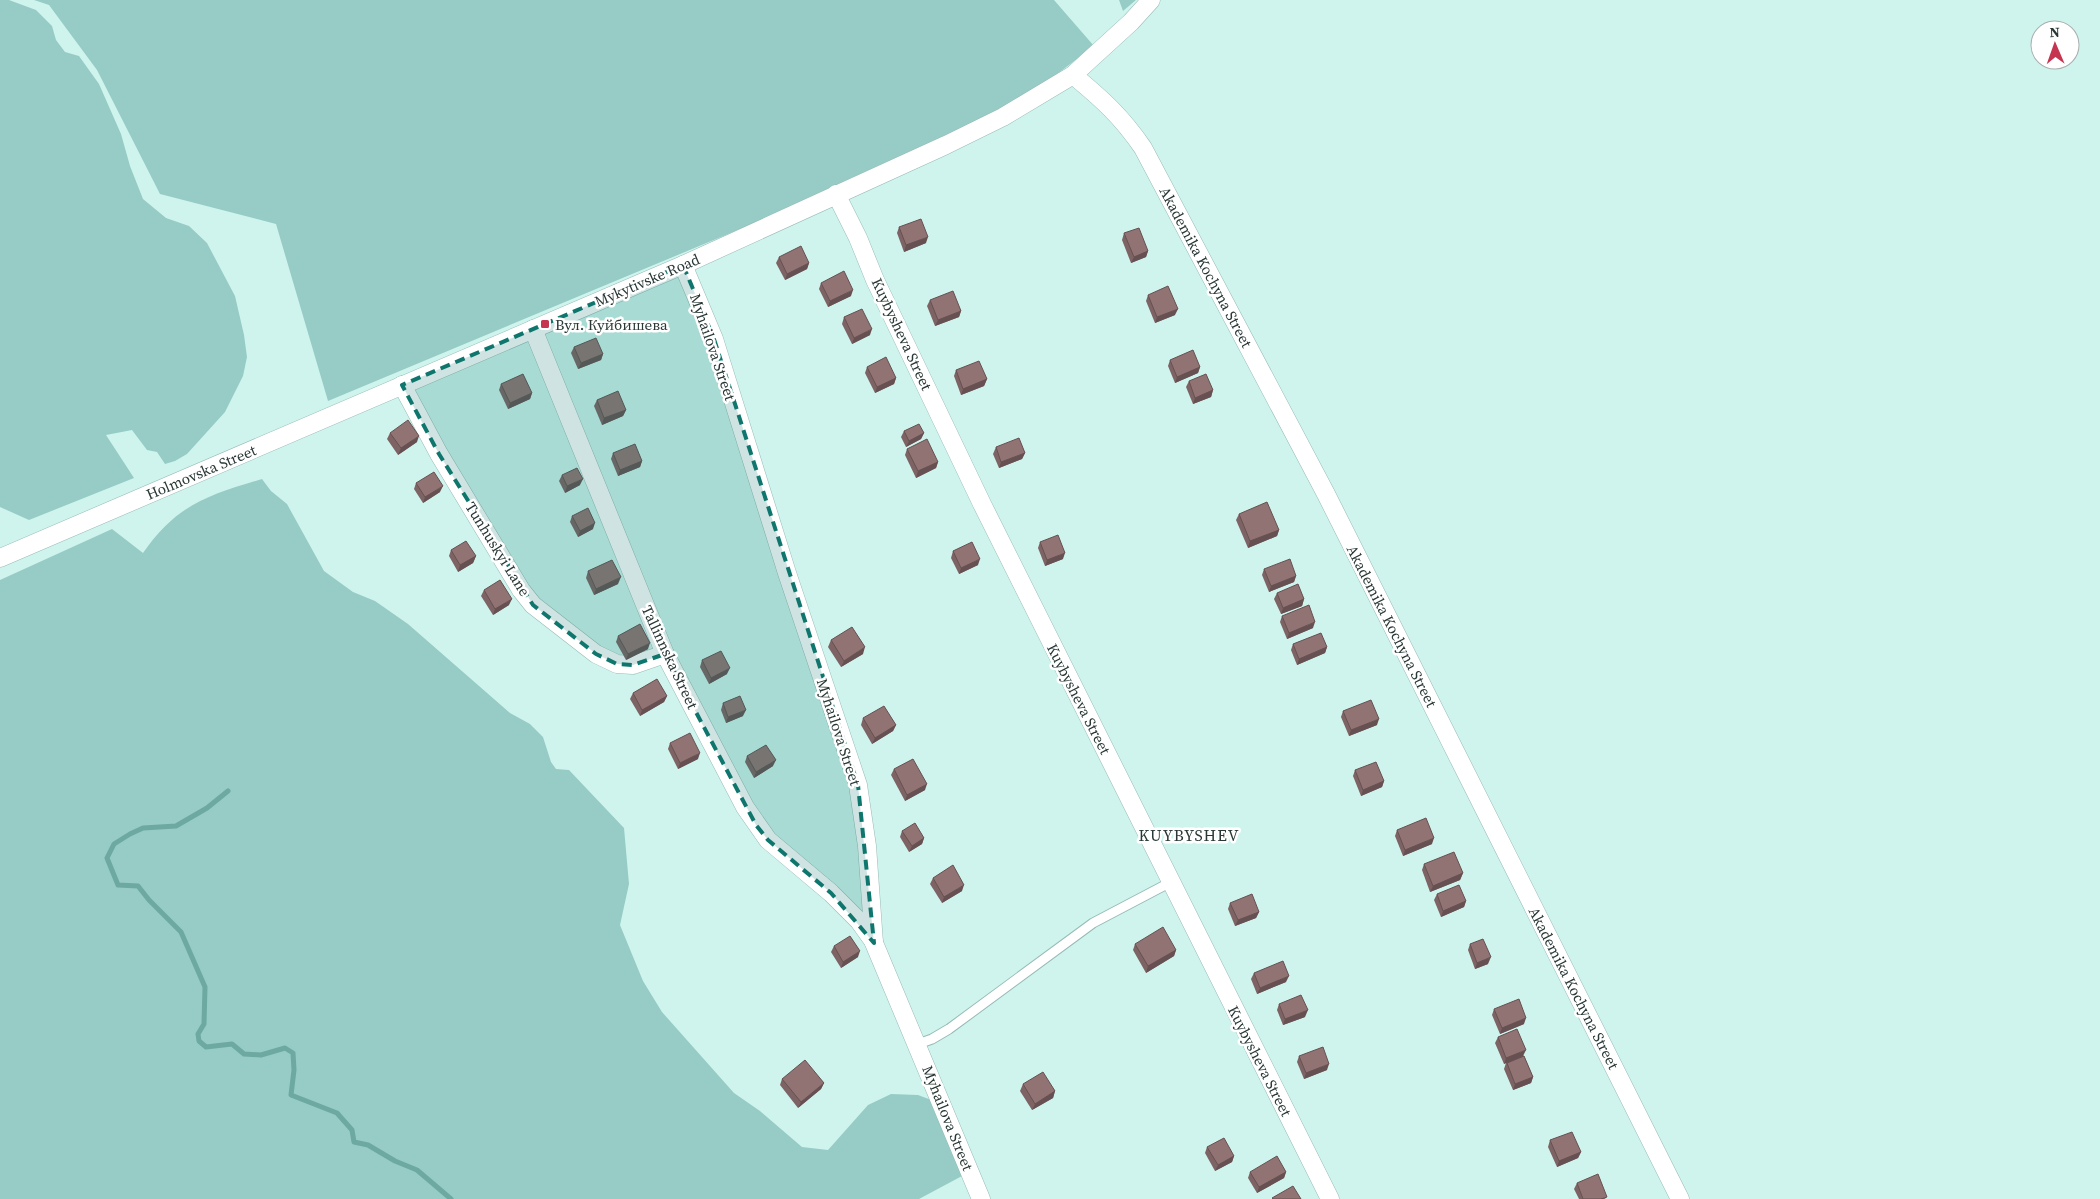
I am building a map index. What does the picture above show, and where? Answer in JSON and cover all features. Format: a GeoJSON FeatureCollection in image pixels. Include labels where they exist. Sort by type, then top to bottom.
{"type":"FeatureCollection","features":[{"type":"Feature","properties":{"kind":"street","name":"Mykytivske Road"},"geometry":{"type":"LineString","coordinates":[[402,385],[684,265],[995,121],[1073,75],[1125,28],[1150,0]]}},
{"type":"Feature","properties":{"kind":"street","name":"Akademika Kochyna Street"},"geometry":{"type":"LineString","coordinates":[[1073,75],[1112,108],[1143,148],[1326,494],[1680,1199]]}},
{"type":"Feature","properties":{"kind":"street","name":"Kuybysheva Street"},"geometry":{"type":"LineString","coordinates":[[836,194],[982,504],[1330,1199]]}},
{"type":"Feature","properties":{"kind":"street","name":"Myhailova Street"},"geometry":{"type":"LineString","coordinates":[[684,265],[714,339],[858,785],[867,846],[874,943],[918,1044],[981,1199]]}},
{"type":"Feature","properties":{"kind":"street","name":"Tallinnska Street"},"geometry":{"type":"LineString","coordinates":[[533,329],[665,654],[756,825],[768,840],[831,893],[859,921],[874,943]]}},
{"type":"Feature","properties":{"kind":"street","name":"Holmovska Street"},"geometry":{"type":"LineString","coordinates":[[0,558],[402,385]]}},
{"type":"Feature","properties":{"kind":"street","name":"Tunhuskyi Lane"},"geometry":{"type":"LineString","coordinates":[[402,385],[439,454],[521,590],[533,605],[596,654],[617,664],[633,664],[665,654]]}},
{"type":"Feature","properties":{"kind":"lane"},"geometry":{"type":"LineString","coordinates":[[918,1044],[932,1039],[949,1029],[1093,923],[1171,882]]}},
{"type":"Feature","properties":{"kind":"highlighted area"},"geometry":{"type":"Polygon","coordinates":[[[683,265],[714,339],[858,785],[874,943],[831,893],[768,840],[756,825],[665,654],[633,665],[617,664],[596,654],[533,605],[439,454],[402,385],[683,265]]]}},
{"type":"Feature","properties":{"kind":"shaded area"},"geometry":{"type":"Polygon","coordinates":[[[0,0],[9,0],[36,10],[52,26],[56,40],[65,52],[79,56],[99,84],[121,134],[130,166],[143,199],[166,218],[189,226],[207,243],[235,296],[247,357],[243,376],[225,412],[187,454],[165,464],[157,452],[147,450],[132,430],[106,435],[134,478],[29,520],[0,507],[0,0]]]}},
{"type":"Feature","properties":{"kind":"shaded area"},"geometry":{"type":"Polygon","coordinates":[[[34,0],[1054,0],[1094,46],[1024,99],[831,191],[328,401],[276,224],[160,194],[97,70],[49,5],[34,0]]]}},
{"type":"Feature","properties":{"kind":"shaded area"},"geometry":{"type":"Polygon","coordinates":[[[1119,0],[1136,0],[1123,11],[1119,0]]]}},
{"type":"Feature","properties":{"kind":"shaded area"},"geometry":{"type":"Polygon","coordinates":[[[262,479],[271,491],[287,504],[324,571],[353,592],[375,601],[408,624],[510,713],[530,724],[543,737],[551,762],[556,769],[569,770],[624,828],[629,884],[620,925],[643,981],[662,1012],[734,1093],[760,1111],[802,1147],[828,1150],[868,1105],[891,1094],[918,1095],[934,1101],[962,1176],[919,1199],[0,1199],[0,580],[112,529],[143,553],[168,523],[195,504],[225,491],[262,479]]]}},
{"type":"Feature","properties":{"kind":"building"},"geometry":{"type":"Polygon","coordinates":[[[921,219],[928,237],[906,245],[899,227],[921,219]]]}},
{"type":"Feature","properties":{"kind":"building"},"geometry":{"type":"Polygon","coordinates":[[[1139,228],[1148,251],[1134,257],[1124,233],[1139,228]]]}},
{"type":"Feature","properties":{"kind":"building"},"geometry":{"type":"Polygon","coordinates":[[[801,246],[809,263],[787,274],[779,257],[801,246]]]}},
{"type":"Feature","properties":{"kind":"building"},"geometry":{"type":"Polygon","coordinates":[[[844,271],[853,290],[830,301],[821,283],[844,271]]]}},
{"type":"Feature","properties":{"kind":"building"},"geometry":{"type":"Polygon","coordinates":[[[1168,286],[1178,309],[1157,317],[1148,295],[1168,286]]]}},
{"type":"Feature","properties":{"kind":"building"},"geometry":{"type":"Polygon","coordinates":[[[953,291],[961,311],[938,320],[930,300],[953,291]]]}},
{"type":"Feature","properties":{"kind":"building"},"geometry":{"type":"Polygon","coordinates":[[[862,309],[872,329],[854,338],[844,317],[862,309]]]}},
{"type":"Feature","properties":{"kind":"building"},"geometry":{"type":"Polygon","coordinates":[[[596,338],[603,354],[581,363],[574,347],[596,338]]]}},
{"type":"Feature","properties":{"kind":"building"},"geometry":{"type":"Polygon","coordinates":[[[1193,350],[1200,367],[1177,377],[1170,360],[1193,350]]]}},
{"type":"Feature","properties":{"kind":"building"},"geometry":{"type":"Polygon","coordinates":[[[886,357],[896,378],[877,387],[867,367],[886,357]]]}},
{"type":"Feature","properties":{"kind":"building"},"geometry":{"type":"Polygon","coordinates":[[[979,361],[987,379],[963,389],[956,370],[979,361]]]}},
{"type":"Feature","properties":{"kind":"building"},"geometry":{"type":"Polygon","coordinates":[[[523,374],[532,393],[510,403],[501,384],[523,374]]]}},
{"type":"Feature","properties":{"kind":"building"},"geometry":{"type":"Polygon","coordinates":[[[1206,374],[1213,390],[1195,398],[1189,381],[1206,374]]]}},
{"type":"Feature","properties":{"kind":"building"},"geometry":{"type":"Polygon","coordinates":[[[618,391],[626,410],[604,418],[597,400],[618,391]]]}},
{"type":"Feature","properties":{"kind":"building"},"geometry":{"type":"Polygon","coordinates":[[[408,420],[419,436],[401,448],[390,433],[408,420]]]}},
{"type":"Feature","properties":{"kind":"building"},"geometry":{"type":"Polygon","coordinates":[[[919,424],[924,433],[909,441],[904,431],[919,424]]]}},
{"type":"Feature","properties":{"kind":"building"},"geometry":{"type":"Polygon","coordinates":[[[1019,438],[1025,453],[1001,462],[996,447],[1019,438]]]}},
{"type":"Feature","properties":{"kind":"building"},"geometry":{"type":"Polygon","coordinates":[[[927,439],[938,462],[918,471],[907,449],[927,439]]]}},
{"type":"Feature","properties":{"kind":"building"},"geometry":{"type":"Polygon","coordinates":[[[635,444],[642,461],[620,470],[613,453],[635,444]]]}},
{"type":"Feature","properties":{"kind":"building"},"geometry":{"type":"Polygon","coordinates":[[[577,468],[583,479],[567,486],[562,475],[577,468]]]}},
{"type":"Feature","properties":{"kind":"building"},"geometry":{"type":"Polygon","coordinates":[[[434,472],[443,486],[425,497],[416,483],[434,472]]]}},
{"type":"Feature","properties":{"kind":"building"},"geometry":{"type":"Polygon","coordinates":[[[1267,502],[1279,530],[1250,541],[1239,514],[1267,502]]]}},
{"type":"Feature","properties":{"kind":"building"},"geometry":{"type":"Polygon","coordinates":[[[588,508],[595,523],[580,531],[572,516],[588,508]]]}},
{"type":"Feature","properties":{"kind":"building"},"geometry":{"type":"Polygon","coordinates":[[[1058,535],[1065,553],[1047,560],[1040,542],[1058,535]]]}},
{"type":"Feature","properties":{"kind":"building"},"geometry":{"type":"Polygon","coordinates":[[[466,541],[476,556],[460,565],[451,550],[466,541]]]}},
{"type":"Feature","properties":{"kind":"building"},"geometry":{"type":"Polygon","coordinates":[[[972,542],[980,559],[961,568],[953,551],[972,542]]]}},
{"type":"Feature","properties":{"kind":"building"},"geometry":{"type":"Polygon","coordinates":[[[1290,559],[1296,576],[1271,586],[1264,569],[1290,559]]]}},
{"type":"Feature","properties":{"kind":"building"},"geometry":{"type":"Polygon","coordinates":[[[612,560],[621,577],[596,589],[588,571],[612,560]]]}},
{"type":"Feature","properties":{"kind":"building"},"geometry":{"type":"Polygon","coordinates":[[[500,580],[512,599],[495,609],[484,590],[500,580]]]}},
{"type":"Feature","properties":{"kind":"building"},"geometry":{"type":"Polygon","coordinates":[[[1298,584],[1304,599],[1283,608],[1277,593],[1298,584]]]}},
{"type":"Feature","properties":{"kind":"building"},"geometry":{"type":"Polygon","coordinates":[[[1309,605],[1315,622],[1289,633],[1282,616],[1309,605]]]}},
{"type":"Feature","properties":{"kind":"building"},"geometry":{"type":"Polygon","coordinates":[[[640,624],[650,643],[628,654],[618,636],[640,624]]]}},
{"type":"Feature","properties":{"kind":"building"},"geometry":{"type":"Polygon","coordinates":[[[852,627],[865,647],[844,661],[831,640],[852,627]]]}},
{"type":"Feature","properties":{"kind":"building"},"geometry":{"type":"Polygon","coordinates":[[[1321,633],[1327,647],[1299,659],[1293,644],[1321,633]]]}},
{"type":"Feature","properties":{"kind":"building"},"geometry":{"type":"Polygon","coordinates":[[[721,651],[730,668],[711,678],[702,660],[721,651]]]}},
{"type":"Feature","properties":{"kind":"building"},"geometry":{"type":"Polygon","coordinates":[[[657,679],[667,696],[642,710],[633,693],[657,679]]]}},
{"type":"Feature","properties":{"kind":"building"},"geometry":{"type":"Polygon","coordinates":[[[740,696],[746,710],[728,717],[723,703],[740,696]]]}},
{"type":"Feature","properties":{"kind":"building"},"geometry":{"type":"Polygon","coordinates":[[[1371,700],[1379,719],[1351,730],[1343,711],[1371,700]]]}},
{"type":"Feature","properties":{"kind":"building"},"geometry":{"type":"Polygon","coordinates":[[[884,706],[896,725],[875,738],[863,718],[884,706]]]}},
{"type":"Feature","properties":{"kind":"building"},"geometry":{"type":"Polygon","coordinates":[[[690,733],[700,753],[680,763],[670,743],[690,733]]]}},
{"type":"Feature","properties":{"kind":"building"},"geometry":{"type":"Polygon","coordinates":[[[766,745],[776,760],[756,772],[747,756],[766,745]]]}},
{"type":"Feature","properties":{"kind":"building"},"geometry":{"type":"Polygon","coordinates":[[[913,759],[927,784],[907,795],[894,769],[913,759]]]}},
{"type":"Feature","properties":{"kind":"building"},"geometry":{"type":"Polygon","coordinates":[[[1376,762],[1384,781],[1363,790],[1355,770],[1376,762]]]}},
{"type":"Feature","properties":{"kind":"building"},"geometry":{"type":"Polygon","coordinates":[[[1426,818],[1434,838],[1405,850],[1397,830],[1426,818]]]}},
{"type":"Feature","properties":{"kind":"building"},"geometry":{"type":"Polygon","coordinates":[[[915,823],[924,838],[912,846],[902,831],[915,823]]]}},
{"type":"Feature","properties":{"kind":"building"},"geometry":{"type":"Polygon","coordinates":[[[1454,852],[1463,873],[1433,886],[1424,864],[1454,852]]]}},
{"type":"Feature","properties":{"kind":"building"},"geometry":{"type":"Polygon","coordinates":[[[953,865],[964,885],[944,897],[933,878],[953,865]]]}},
{"type":"Feature","properties":{"kind":"building"},"geometry":{"type":"Polygon","coordinates":[[[1459,885],[1466,901],[1443,911],[1437,894],[1459,885]]]}},
{"type":"Feature","properties":{"kind":"building"},"geometry":{"type":"Polygon","coordinates":[[[1252,894],[1259,912],[1238,920],[1230,903],[1252,894]]]}},
{"type":"Feature","properties":{"kind":"building"},"geometry":{"type":"Polygon","coordinates":[[[1163,927],[1176,950],[1148,966],[1135,944],[1163,927]]]}},
{"type":"Feature","properties":{"kind":"building"},"geometry":{"type":"Polygon","coordinates":[[[850,936],[860,951],[843,962],[834,946],[850,936]]]}},
{"type":"Feature","properties":{"kind":"building"},"geometry":{"type":"Polygon","coordinates":[[[1483,939],[1491,957],[1477,963],[1470,944],[1483,939]]]}},
{"type":"Feature","properties":{"kind":"building"},"geometry":{"type":"Polygon","coordinates":[[[1283,961],[1289,976],[1260,988],[1254,973],[1283,961]]]}},
{"type":"Feature","properties":{"kind":"building"},"geometry":{"type":"Polygon","coordinates":[[[1301,995],[1308,1010],[1285,1019],[1279,1004],[1301,995]]]}},
{"type":"Feature","properties":{"kind":"building"},"geometry":{"type":"Polygon","coordinates":[[[1519,999],[1526,1018],[1502,1028],[1494,1009],[1519,999]]]}},
{"type":"Feature","properties":{"kind":"building"},"geometry":{"type":"Polygon","coordinates":[[[1517,1029],[1526,1050],[1506,1058],[1498,1037],[1517,1029]]]}},
{"type":"Feature","properties":{"kind":"building"},"geometry":{"type":"Polygon","coordinates":[[[1323,1047],[1329,1064],[1306,1073],[1299,1056],[1323,1047]]]}},
{"type":"Feature","properties":{"kind":"building"},"geometry":{"type":"Polygon","coordinates":[[[1524,1056],[1533,1077],[1515,1084],[1507,1063],[1524,1056]]]}},
{"type":"Feature","properties":{"kind":"building"},"geometry":{"type":"Polygon","coordinates":[[[805,1060],[824,1083],[801,1102],[782,1079],[805,1060]]]}},
{"type":"Feature","properties":{"kind":"building"},"geometry":{"type":"Polygon","coordinates":[[[1043,1072],[1055,1091],[1035,1104],[1023,1084],[1043,1072]]]}},
{"type":"Feature","properties":{"kind":"building"},"geometry":{"type":"Polygon","coordinates":[[[1572,1132],[1581,1152],[1559,1161],[1550,1140],[1572,1132]]]}},
{"type":"Feature","properties":{"kind":"building"},"geometry":{"type":"Polygon","coordinates":[[[1224,1138],[1234,1156],[1218,1165],[1207,1147],[1224,1138]]]}},
{"type":"Feature","properties":{"kind":"building"},"geometry":{"type":"Polygon","coordinates":[[[1277,1156],[1286,1172],[1259,1187],[1250,1172],[1277,1156]]]}},
{"type":"Feature","properties":{"kind":"building"},"geometry":{"type":"Polygon","coordinates":[[[1598,1174],[1607,1197],[1583,1199],[1577,1183],[1598,1174]]]}},
{"type":"Feature","properties":{"kind":"building"},"geometry":{"type":"Polygon","coordinates":[[[1293,1186],[1301,1199],[1272,1198],[1293,1186]]]}},
{"type":"Feature","properties":{"kind":"waterway"},"geometry":{"type":"LineString","coordinates":[[228,791],[207,808],[176,826],[143,828],[130,834],[114,844],[107,858],[118,885],[138,886],[149,900],[181,932],[205,987],[204,1024],[198,1034],[199,1041],[206,1047],[232,1044],[244,1054],[261,1055],[285,1048],[293,1053],[294,1070],[291,1095],[337,1113],[352,1130],[354,1142],[368,1145],[395,1161],[417,1170],[451,1199]]}},
{"type":"Feature","properties":{"kind":"place","name":"Вул. Куйбишева"},"geometry":{"type":"Point","coordinates":[545,324]}},
{"type":"Feature","properties":{"kind":"district","name":"KUYBYSHEV"},"geometry":{"type":"Point","coordinates":[1189,835]}}]}
